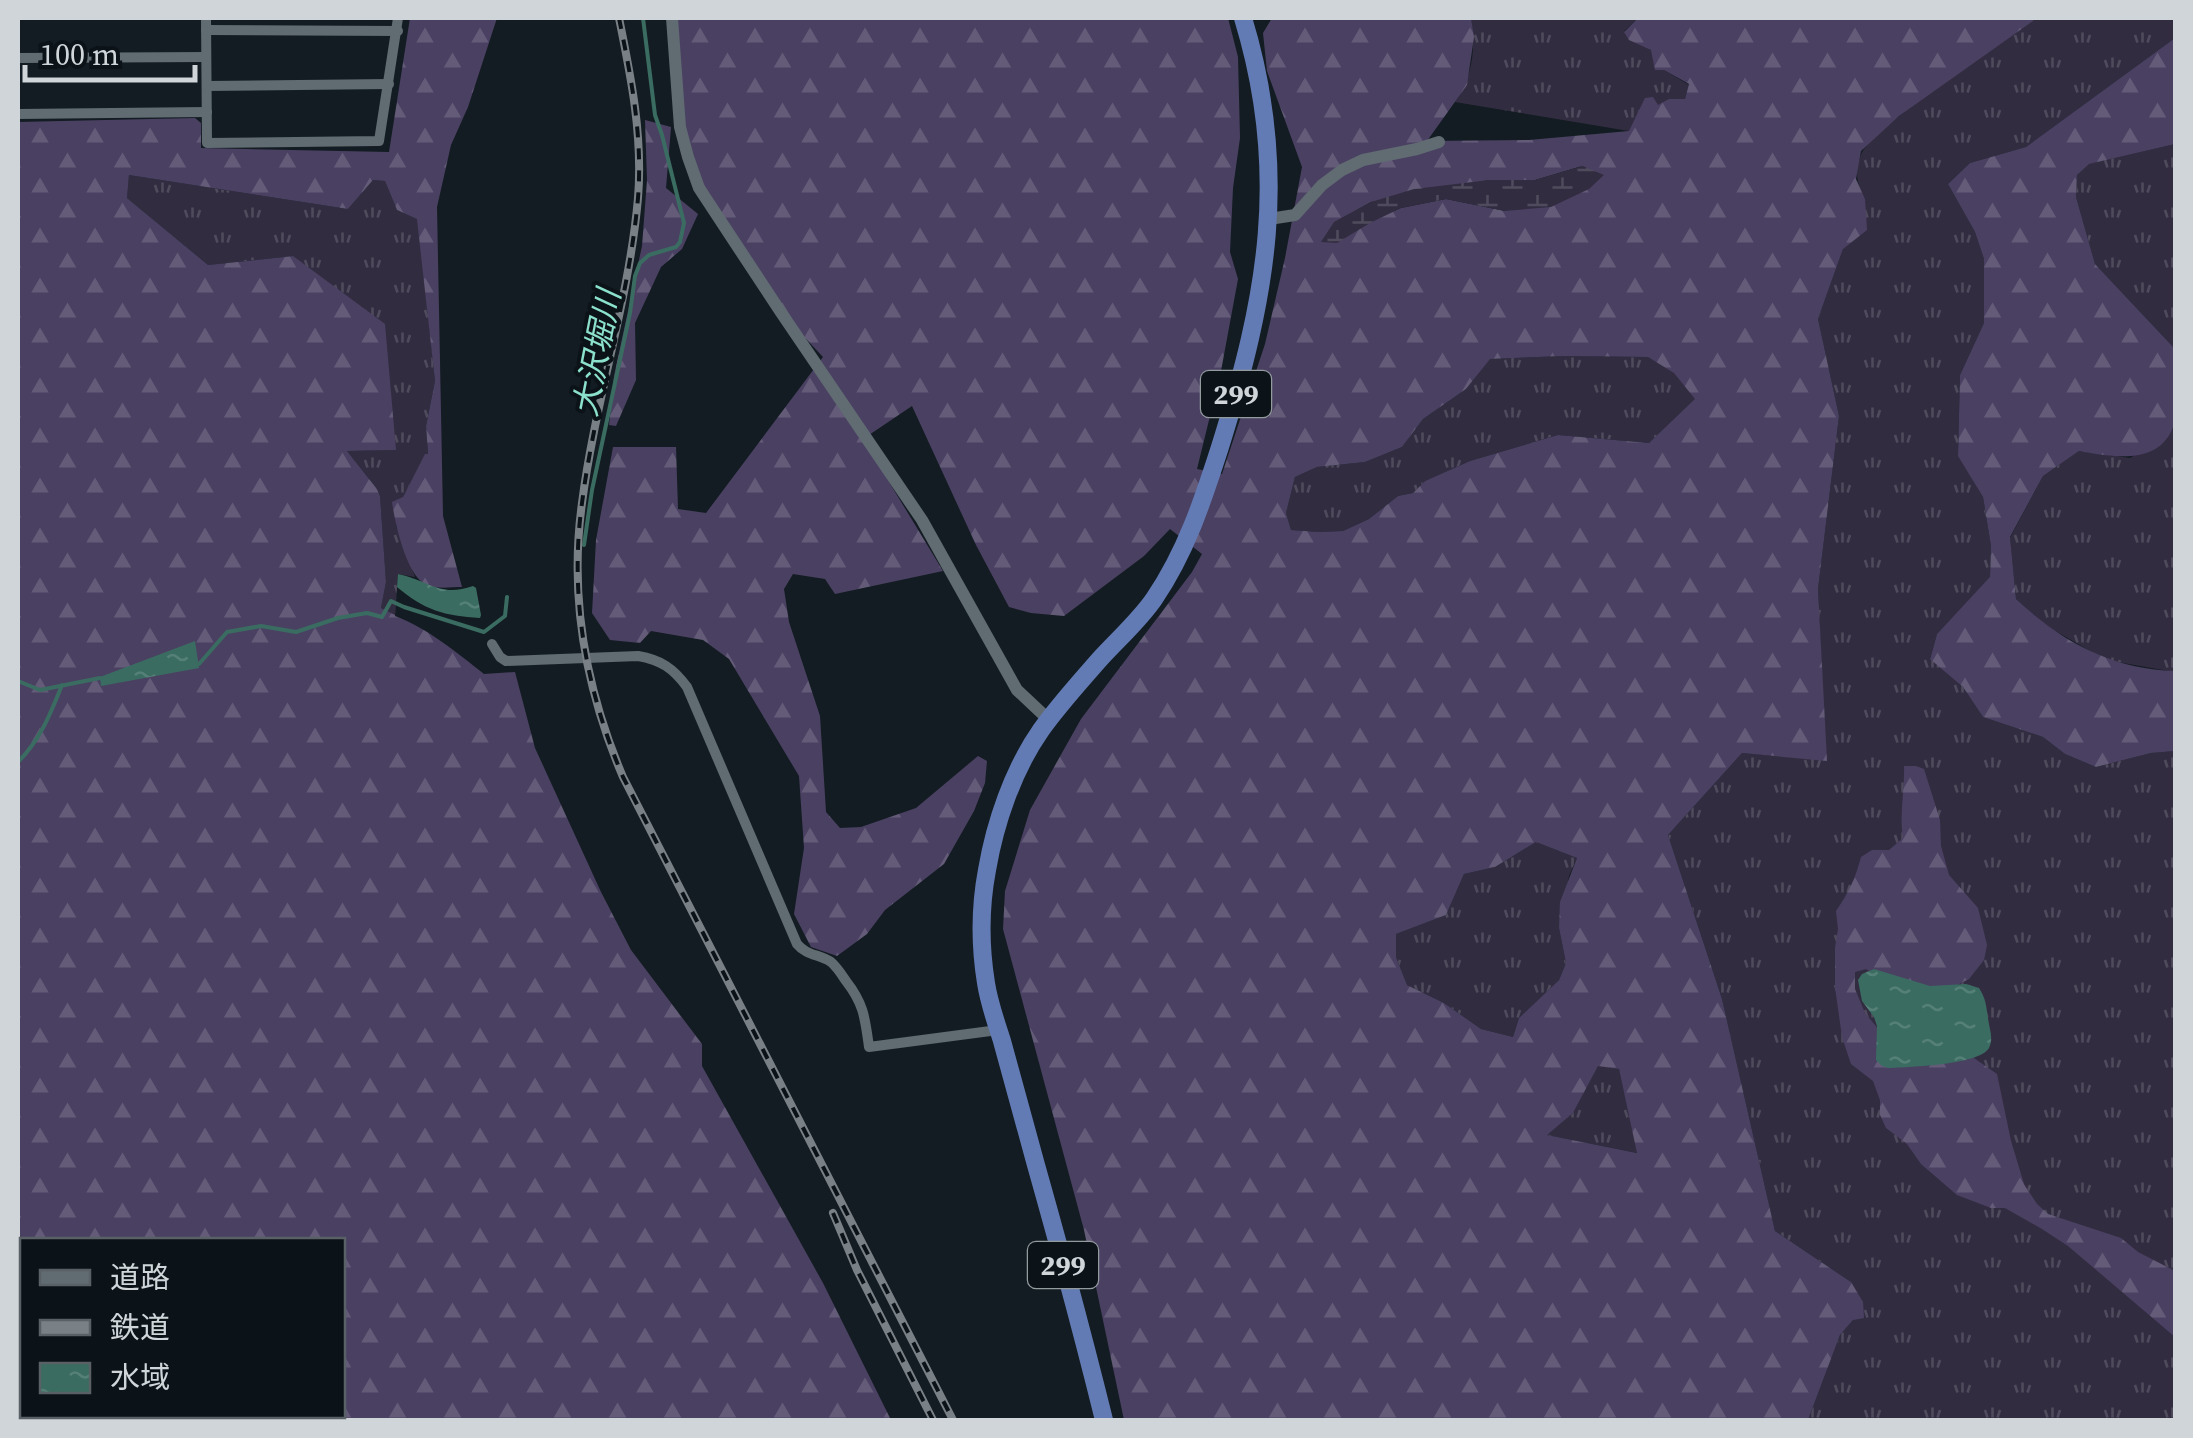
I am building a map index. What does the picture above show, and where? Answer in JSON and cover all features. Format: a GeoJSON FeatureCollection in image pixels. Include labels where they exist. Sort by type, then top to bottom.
{"type":"FeatureCollection","features":[{"type":"Feature","properties":{"kind":"highway","name":"299"},"geometry":{"type":"LineString","coordinates":[[1104,1420],[986,988],[983,899],[998,822],[1040,732],[1070,692],[1145,610],[1185,546],[1244,366],[1258,306],[1270,219],[1265,125],[1243,18]]}},
{"type":"Feature","properties":{"kind":"street"},"geometry":{"type":"LineString","coordinates":[[206,18],[207,143],[379,142],[398,18]]}},
{"type":"Feature","properties":{"kind":"street"},"geometry":{"type":"LineString","coordinates":[[672,18],[680,127],[700,188],[922,520],[1016,690],[1049,720]]}},
{"type":"Feature","properties":{"kind":"street"},"geometry":{"type":"LineString","coordinates":[[206,30],[398,30]]}},
{"type":"Feature","properties":{"kind":"street"},"geometry":{"type":"LineString","coordinates":[[18,58],[206,57]]}},
{"type":"Feature","properties":{"kind":"street"},"geometry":{"type":"LineString","coordinates":[[207,86],[389,84]]}},
{"type":"Feature","properties":{"kind":"street"},"geometry":{"type":"LineString","coordinates":[[18,114],[207,112]]}},
{"type":"Feature","properties":{"kind":"street"},"geometry":{"type":"LineString","coordinates":[[1270,219],[1296,215],[1322,186],[1363,160],[1439,142]]}},
{"type":"Feature","properties":{"kind":"street"},"geometry":{"type":"LineString","coordinates":[[492,644],[500,657],[514,661],[622,655],[654,659],[670,666],[686,687],[797,944],[808,954],[834,965],[859,998],[868,1047],[998,1030]]}},
{"type":"Feature","properties":{"kind":"green space"},"geometry":{"type":"Polygon","coordinates":[[[410,18],[497,18],[468,107],[451,145],[437,207],[443,516],[462,587],[433,587],[421,582],[403,550],[392,502],[403,497],[428,454],[426,426],[435,381],[417,219],[397,210],[385,181],[373,180],[348,209],[129,175],[127,198],[208,265],[293,256],[385,324],[396,450],[347,451],[380,496],[386,582],[381,608],[395,615],[398,574],[395,616],[431,634],[484,674],[515,672],[535,748],[601,892],[631,950],[702,1044],[702,1066],[823,1283],[891,1420],[101,1420],[98,1418],[345,1418],[345,1238],[20,1238],[20,1418],[62,1418],[18,1420],[18,122],[195,118],[201,123],[201,148],[389,152],[410,18]]]}},
{"type":"Feature","properties":{"kind":"green space"},"geometry":{"type":"Polygon","coordinates":[[[672,18],[1228,18],[1238,57],[1240,138],[1230,252],[1238,279],[1197,469],[1222,474],[1265,344],[1302,167],[1267,71],[1263,33],[1272,18],[1471,18],[1474,37],[1467,85],[1427,141],[1529,140],[1629,131],[1645,98],[1653,97],[1658,105],[1669,99],[1685,99],[1689,84],[1664,70],[1655,70],[1651,50],[1629,40],[1624,32],[1638,18],[2037,18],[1899,116],[1861,151],[1856,179],[1865,199],[1867,230],[1843,249],[1818,319],[1839,416],[1818,589],[1827,761],[1742,753],[1668,835],[1722,999],[1775,1231],[1851,1282],[1863,1302],[1864,1318],[1853,1320],[1840,1335],[1808,1420],[1124,1420],[1084,1230],[1003,929],[1005,891],[1030,810],[1081,719],[1202,554],[1170,529],[1144,556],[1064,616],[1009,607],[912,406],[863,439],[943,571],[835,594],[825,579],[793,574],[784,589],[789,622],[820,716],[826,812],[840,828],[861,827],[916,808],[978,756],[987,761],[985,783],[944,864],[885,910],[867,934],[837,956],[811,947],[794,914],[804,848],[799,776],[729,659],[703,640],[651,631],[640,643],[610,640],[592,613],[596,540],[613,447],[676,447],[678,509],[706,513],[823,357],[780,311],[699,188],[688,157],[672,18]],[[1582,166],[1535,180],[1489,180],[1371,202],[1335,222],[1322,241],[1401,208],[1446,199],[1505,211],[1582,166]],[[1648,357],[1490,359],[1466,389],[1423,419],[1402,447],[1365,462],[1317,467],[1295,477],[1286,513],[1291,530],[1343,531],[1369,519],[1398,496],[1413,493],[1425,481],[1470,461],[1558,435],[1649,443],[1695,399],[1674,373],[1648,357]],[[1536,842],[1495,867],[1464,874],[1446,915],[1396,934],[1396,957],[1407,985],[1444,1003],[1481,1029],[1513,1037],[1519,1018],[1559,980],[1566,963],[1559,928],[1560,902],[1577,858],[1536,842]],[[1598,1066],[1573,1113],[1547,1135],[1637,1153],[1619,1069],[1598,1066]]]}},
{"type":"Feature","properties":{"kind":"green space"},"geometry":{"type":"Polygon","coordinates":[[[1471,18],[1638,18],[1624,31],[1651,50],[1664,70],[1689,85],[1685,99],[1629,131],[1455,102],[1472,61],[1471,18]]]}},
{"type":"Feature","properties":{"kind":"green space"},"geometry":{"type":"Polygon","coordinates":[[[2037,18],[2175,18],[2175,38],[2026,147],[1970,163],[1948,184],[1975,232],[1984,259],[1984,323],[1960,375],[1958,455],[1983,497],[1991,546],[1990,578],[1937,634],[1930,658],[1963,687],[1983,717],[2043,737],[2065,754],[2096,767],[2175,751],[2175,1420],[1808,1420],[1840,1335],[1853,1320],[1851,1282],[1775,1231],[1722,999],[1668,835],[1742,753],[1826,760],[1818,589],[1839,416],[1818,319],[1865,199],[1857,178],[1859,161],[1870,142],[1888,125],[2037,18]]]}},
{"type":"Feature","properties":{"kind":"green space"},"geometry":{"type":"Polygon","coordinates":[[[2175,38],[2175,144],[2089,164],[2077,175],[2076,197],[2095,264],[2175,349],[2175,421],[2169,436],[2148,452],[2121,456],[2079,451],[2043,476],[2010,537],[2016,599],[2033,614],[2070,640],[2109,659],[2175,671],[2175,751],[2096,767],[2065,754],[2043,737],[1983,717],[1963,687],[1930,659],[1937,634],[1990,577],[1991,546],[1983,497],[1958,456],[1960,375],[1984,323],[1984,259],[1975,232],[1948,184],[1970,163],[2026,147],[2175,38]]]}},
{"type":"Feature","properties":{"kind":"green space"},"geometry":{"type":"Polygon","coordinates":[[[645,120],[671,127],[666,188],[698,214],[682,249],[661,267],[635,323],[636,380],[616,426],[609,425],[614,376],[642,246],[647,180],[645,120]]]}},
{"type":"Feature","properties":{"kind":"green space"},"geometry":{"type":"Polygon","coordinates":[[[2175,144],[2175,349],[2095,264],[2076,197],[2077,175],[2088,164],[2175,144]]]}},
{"type":"Feature","properties":{"kind":"green space"},"geometry":{"type":"Polygon","coordinates":[[[1583,166],[1604,175],[1589,189],[1551,207],[1505,211],[1446,199],[1401,208],[1337,243],[1321,242],[1334,222],[1371,202],[1414,189],[1489,180],[1535,180],[1583,166]]]}},
{"type":"Feature","properties":{"kind":"green space"},"geometry":{"type":"Polygon","coordinates":[[[129,175],[348,209],[373,180],[385,181],[397,210],[418,219],[435,381],[426,426],[428,455],[403,497],[396,525],[415,577],[398,574],[395,616],[381,608],[386,582],[380,496],[347,451],[396,450],[293,256],[208,265],[127,198],[129,175]]]}},
{"type":"Feature","properties":{"kind":"green space"},"geometry":{"type":"Polygon","coordinates":[[[1648,357],[1674,372],[1696,400],[1649,443],[1558,435],[1470,461],[1425,481],[1413,493],[1398,496],[1369,519],[1343,531],[1291,530],[1286,513],[1295,477],[1317,467],[1365,462],[1402,447],[1423,419],[1466,389],[1489,359],[1648,357]]]}},
{"type":"Feature","properties":{"kind":"green space"},"geometry":{"type":"Polygon","coordinates":[[[2175,420],[2175,671],[2169,671],[2106,660],[2045,625],[2016,599],[2010,538],[2043,476],[2079,451],[2130,458],[2168,436],[2175,420]]]}},
{"type":"Feature","properties":{"kind":"green space"},"geometry":{"type":"Polygon","coordinates":[[[1904,766],[1924,769],[1940,820],[1941,846],[1949,875],[1978,908],[1987,945],[1984,960],[1969,979],[1938,995],[1883,980],[1866,969],[1855,972],[1855,989],[1865,1013],[1880,1031],[1971,1056],[1997,1074],[2024,1184],[2037,1204],[2048,1214],[2121,1238],[2138,1252],[2175,1271],[2175,1337],[2068,1246],[2042,1229],[2005,1208],[1991,1208],[1957,1195],[1886,1128],[1873,1081],[1851,1064],[1842,1037],[1835,987],[1836,911],[1861,857],[1872,850],[1889,850],[1903,838],[1904,766]]]}},
{"type":"Feature","properties":{"kind":"green space"},"geometry":{"type":"Polygon","coordinates":[[[1536,842],[1577,858],[1569,876],[1559,928],[1566,963],[1559,980],[1519,1018],[1513,1037],[1481,1029],[1444,1003],[1407,985],[1396,957],[1396,934],[1446,915],[1464,874],[1495,867],[1536,842]]]}},
{"type":"Feature","properties":{"kind":"green space"},"geometry":{"type":"Polygon","coordinates":[[[1598,1065],[1619,1069],[1638,1153],[1546,1135],[1573,1113],[1598,1065]]]}},
{"type":"Feature","properties":{"kind":"water"},"geometry":{"type":"Polygon","coordinates":[[[398,574],[443,589],[473,586],[480,618],[445,613],[416,601],[397,587],[398,574]]]}},
{"type":"Feature","properties":{"kind":"water"},"geometry":{"type":"Polygon","coordinates":[[[195,641],[199,668],[101,686],[100,677],[195,641]]]}},
{"type":"Feature","properties":{"kind":"water"},"geometry":{"type":"Polygon","coordinates":[[[1874,969],[1930,986],[1966,984],[1979,988],[1991,1033],[1989,1048],[1958,1062],[1882,1066],[1876,1060],[1877,1026],[1862,1001],[1858,980],[1874,969]]]}},
{"type":"Feature","properties":{"kind":"waterway","name":"大沢堀川"},"geometry":{"type":"LineString","coordinates":[[584,545],[635,276],[640,263],[649,255],[676,247],[684,223],[655,115],[643,18]]}},
{"type":"Feature","properties":{"kind":"waterway"},"geometry":{"type":"LineString","coordinates":[[199,664],[227,632],[261,626],[296,632],[338,618],[367,613],[382,617],[391,601],[484,632],[505,616],[507,597]]}},
{"type":"Feature","properties":{"kind":"waterway"},"geometry":{"type":"LineString","coordinates":[[18,681],[40,690],[100,678]]}},
{"type":"Feature","properties":{"kind":"waterway"},"geometry":{"type":"LineString","coordinates":[[18,762],[49,717],[62,685]]}},
{"type":"Feature","properties":{"kind":"railway"},"geometry":{"type":"LineString","coordinates":[[619,18],[635,107],[638,198],[627,275],[582,503],[578,573],[590,677],[623,777],[953,1420]]}},
{"type":"Feature","properties":{"kind":"railway"},"geometry":{"type":"LineString","coordinates":[[833,1213],[857,1270],[933,1420]]}}]}
